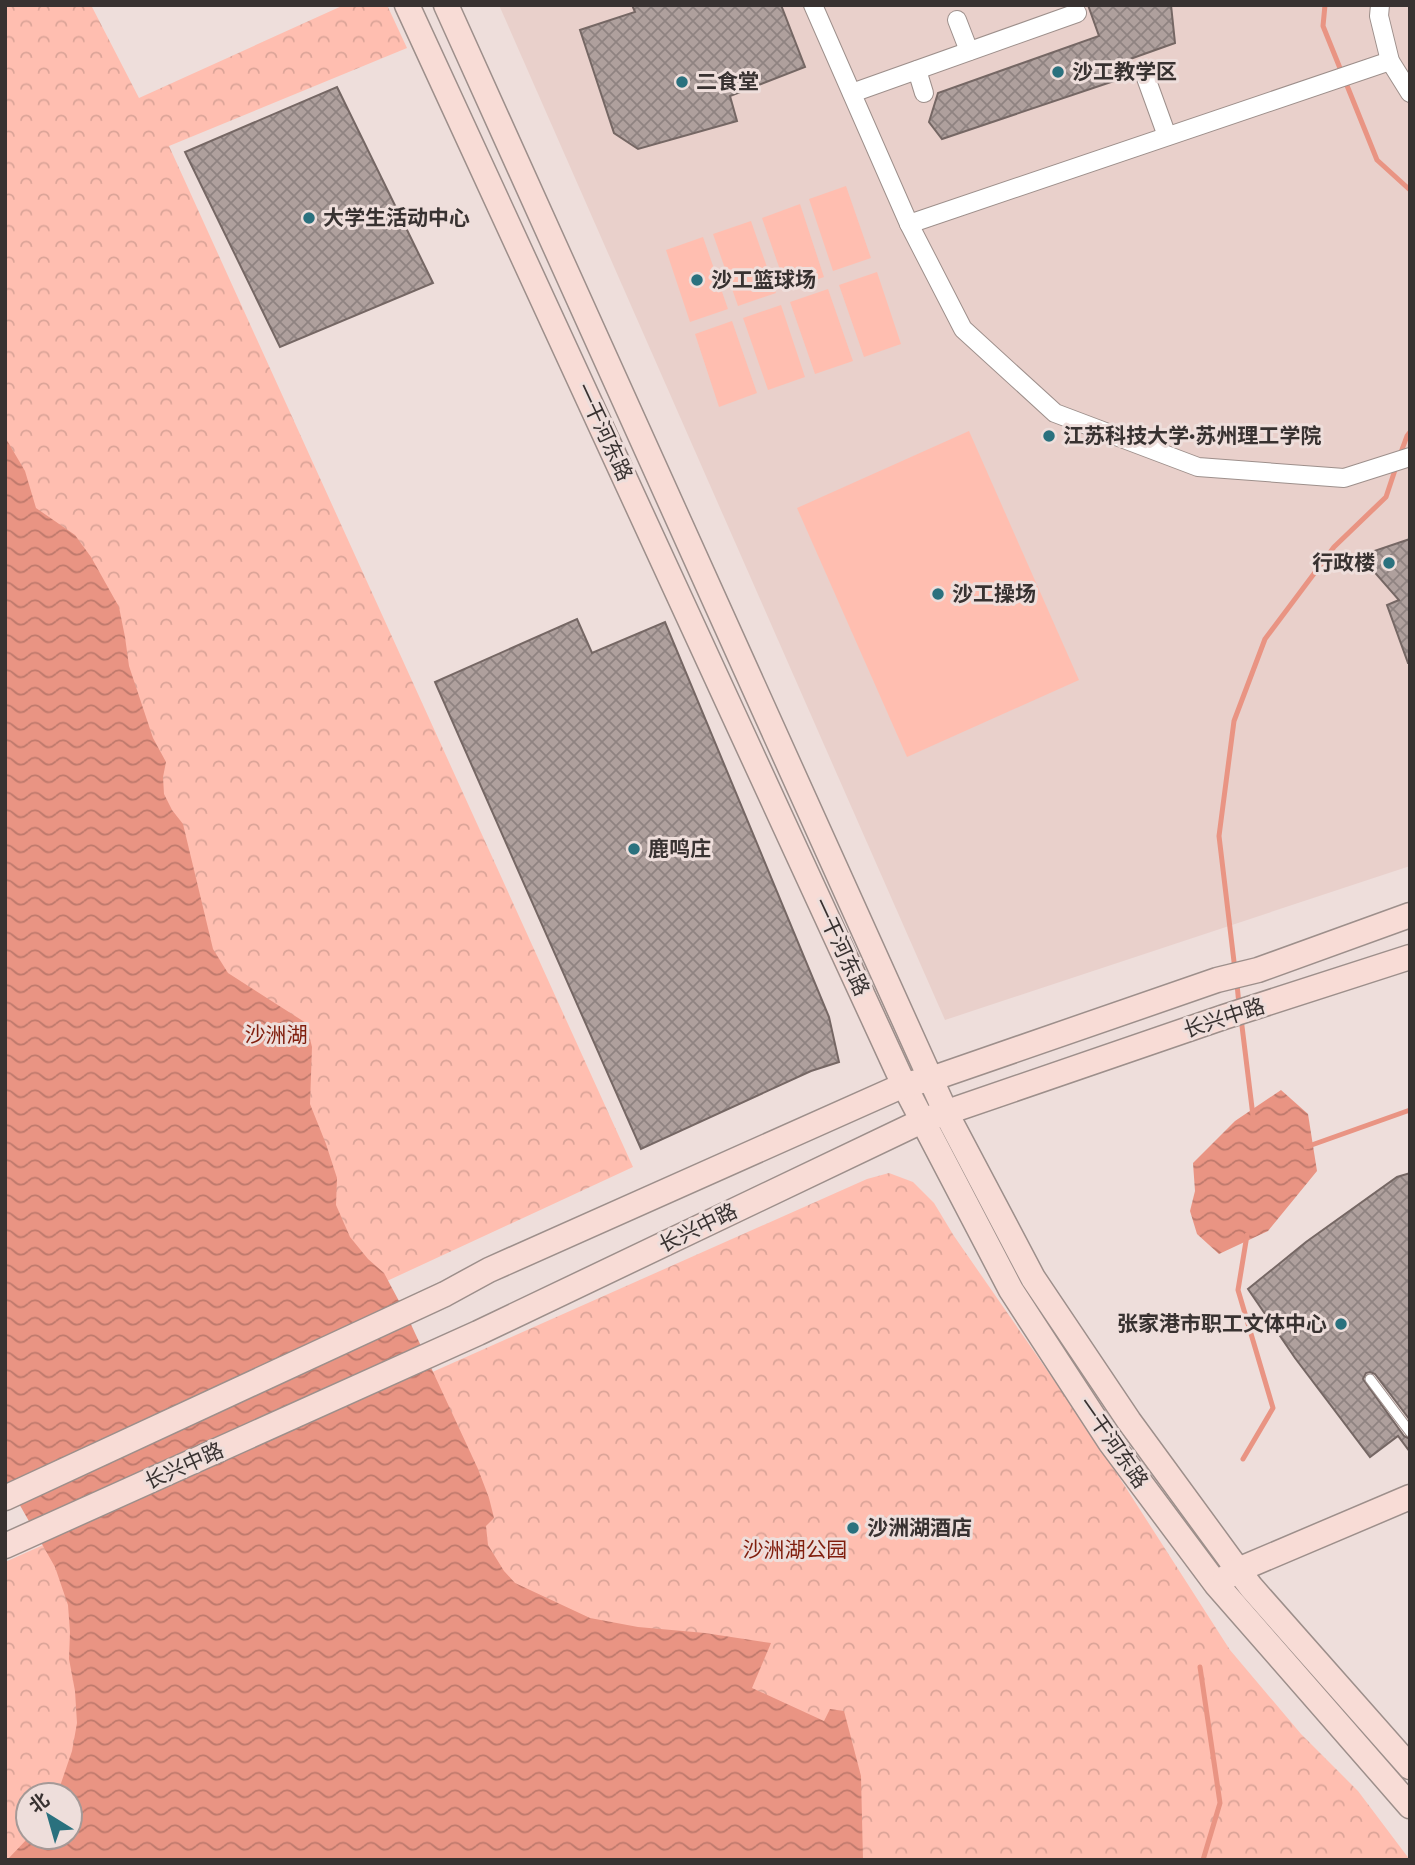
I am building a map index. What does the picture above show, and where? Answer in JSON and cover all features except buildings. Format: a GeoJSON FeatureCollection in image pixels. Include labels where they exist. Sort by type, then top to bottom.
{"type":"FeatureCollection","features":[{"type":"Feature","properties":{"kind":"street","name":"一干河东路"},"geometry":{"type":"LineString","coordinates":[[407,5],[904,1085],[935,1117],[1033,1278],[1129,1422],[1238,1570],[1410,1767]]}},
{"type":"Feature","properties":{"kind":"street","name":"一干河东路"},"geometry":{"type":"LineString","coordinates":[[446,5],[931,1079],[935,1117],[1011,1290],[1110,1442],[1216,1584],[1410,1806]]}},
{"type":"Feature","properties":{"kind":"street"},"geometry":{"type":"LineString","coordinates":[[813,5],[909,224],[963,329],[1055,413],[1198,467],[1344,478],[1410,457]]}},
{"type":"Feature","properties":{"kind":"street"},"geometry":{"type":"LineString","coordinates":[[1380,5],[1379,16],[1390,61],[1410,93]]}},
{"type":"Feature","properties":{"kind":"street"},"geometry":{"type":"LineString","coordinates":[[852,93],[1077,13]]}},
{"type":"Feature","properties":{"kind":"street"},"geometry":{"type":"LineString","coordinates":[[957,20],[970,51]]}},
{"type":"Feature","properties":{"kind":"street"},"geometry":{"type":"LineString","coordinates":[[909,224],[1390,61]]}},
{"type":"Feature","properties":{"kind":"street"},"geometry":{"type":"LineString","coordinates":[[917,70],[924,93]]}},
{"type":"Feature","properties":{"kind":"street"},"geometry":{"type":"LineString","coordinates":[[1146,78],[1167,136]]}},
{"type":"Feature","properties":{"kind":"street","name":"长兴中路"},"geometry":{"type":"LineString","coordinates":[[5,1499],[445,1294],[489,1270],[904,1085],[931,1079],[1217,981],[1258,970],[1410,915]]}},
{"type":"Feature","properties":{"kind":"street","name":"长兴中路"},"geometry":{"type":"LineString","coordinates":[[5,1546],[478,1334],[935,1117],[1224,1017],[1410,957]]}},
{"type":"Feature","properties":{"kind":"street"},"geometry":{"type":"LineString","coordinates":[[1216,1584],[1238,1570],[1410,1497]]}},
{"type":"Feature","properties":{"kind":"lane"},"geometry":{"type":"LineString","coordinates":[[1370,1379],[1410,1432]]}},
{"type":"Feature","properties":{"kind":"shaded area","name":"江苏科技大学•苏州理工学院"},"geometry":{"type":"Polygon","coordinates":[[[499,5],[1410,5],[1410,866],[945,1020],[499,5]]]}},
{"type":"Feature","properties":{"kind":"green space","name":"沙洲湖"},"geometry":{"type":"Polygon","coordinates":[[[5,5],[91,5],[139,98],[344,5],[387,5],[407,48],[169,146],[633,1167],[5,1458],[5,5]]]}},
{"type":"Feature","properties":{"kind":"green space"},"geometry":{"type":"Polygon","coordinates":[[[846,186],[871,258],[833,271],[809,199],[846,186]]]}},
{"type":"Feature","properties":{"kind":"green space"},"geometry":{"type":"Polygon","coordinates":[[[800,204],[824,277],[787,290],[762,218],[800,204]]]}},
{"type":"Feature","properties":{"kind":"green space"},"geometry":{"type":"Polygon","coordinates":[[[751,221],[776,293],[738,306],[713,234],[751,221]]]}},
{"type":"Feature","properties":{"kind":"green space","name":"沙工篮球场"},"geometry":{"type":"Polygon","coordinates":[[[703,237],[728,309],[690,322],[666,250],[703,237]]]}},
{"type":"Feature","properties":{"kind":"green space"},"geometry":{"type":"Polygon","coordinates":[[[877,272],[901,344],[864,357],[839,285],[877,272]]]}},
{"type":"Feature","properties":{"kind":"green space"},"geometry":{"type":"Polygon","coordinates":[[[828,289],[853,361],[815,374],[790,302],[828,289]]]}},
{"type":"Feature","properties":{"kind":"green space"},"geometry":{"type":"Polygon","coordinates":[[[781,305],[805,377],[768,390],[743,318],[781,305]]]}},
{"type":"Feature","properties":{"kind":"green space"},"geometry":{"type":"Polygon","coordinates":[[[732,321],[757,393],[719,407],[695,334],[732,321]]]}},
{"type":"Feature","properties":{"kind":"green space","name":"沙工操场"},"geometry":{"type":"Polygon","coordinates":[[[969,431],[1079,680],[907,757],[797,508],[969,431]]]}},
{"type":"Feature","properties":{"kind":"green space","name":"沙洲湖公园"},"geometry":{"type":"Polygon","coordinates":[[[889,1173],[913,1182],[934,1203],[1094,1438],[1230,1650],[1301,1734],[1358,1791],[1410,1860],[5,1860],[5,1562],[867,1179],[889,1173]]]}},
{"type":"Feature","properties":{"kind":"water","name":"沙洲湖"},"geometry":{"type":"Polygon","coordinates":[[[5,437],[25,471],[36,508],[75,535],[91,557],[119,607],[129,666],[153,738],[166,762],[164,794],[183,824],[213,949],[228,973],[306,1023],[312,1047],[310,1104],[337,1178],[336,1205],[350,1237],[384,1273],[408,1318],[478,1469],[494,1518],[486,1526],[488,1545],[515,1583],[590,1618],[638,1627],[771,1643],[752,1688],[824,1721],[830,1709],[844,1711],[861,1776],[863,1860],[7,1860],[16,1851],[84,1851],[84,1781],[62,1781],[72,1751],[77,1723],[69,1659],[68,1605],[55,1567],[5,1479],[5,437]]]}},
{"type":"Feature","properties":{"kind":"water"},"geometry":{"type":"Polygon","coordinates":[[[1281,1090],[1308,1114],[1317,1171],[1268,1231],[1219,1254],[1197,1234],[1190,1211],[1195,1191],[1193,1163],[1235,1121],[1281,1090]]]}},
{"type":"Feature","properties":{"kind":"waterway"},"geometry":{"type":"LineString","coordinates":[[1325,5],[1323,26],[1377,160],[1410,190]]}},
{"type":"Feature","properties":{"kind":"waterway"},"geometry":{"type":"LineString","coordinates":[[1400,455],[1410,432]]}},
{"type":"Feature","properties":{"kind":"waterway"},"geometry":{"type":"LineString","coordinates":[[1235,970],[1219,836],[1234,721],[1265,639],[1334,547],[1386,497],[1397,464]]}},
{"type":"Feature","properties":{"kind":"waterway"},"geometry":{"type":"LineString","coordinates":[[1237,984],[1239,1005]]}},
{"type":"Feature","properties":{"kind":"waterway"},"geometry":{"type":"LineString","coordinates":[[1241,1018],[1253,1116]]}},
{"type":"Feature","properties":{"kind":"waterway"},"geometry":{"type":"LineString","coordinates":[[1306,1147],[1410,1110]]}},
{"type":"Feature","properties":{"kind":"waterway"},"geometry":{"type":"LineString","coordinates":[[1243,1459],[1273,1408],[1238,1290],[1247,1235]]}},
{"type":"Feature","properties":{"kind":"waterway"},"geometry":{"type":"LineString","coordinates":[[1200,1667],[1220,1803],[1203,1860]]}},
{"type":"Feature","properties":{"kind":"place","name":"沙工教学区"},"geometry":{"type":"Point","coordinates":[1058,72]}},
{"type":"Feature","properties":{"kind":"place","name":"二食堂"},"geometry":{"type":"Point","coordinates":[682,82]}},
{"type":"Feature","properties":{"kind":"place","name":"大学生活动中心"},"geometry":{"type":"Point","coordinates":[309,218]}},
{"type":"Feature","properties":{"kind":"place","name":"沙工篮球场"},"geometry":{"type":"Point","coordinates":[697,280]}},
{"type":"Feature","properties":{"kind":"place","name":"江苏科技大学•苏州理工学院"},"geometry":{"type":"Point","coordinates":[1049,436]}},
{"type":"Feature","properties":{"kind":"place","name":"行政楼"},"geometry":{"type":"Point","coordinates":[1389,563]}},
{"type":"Feature","properties":{"kind":"place","name":"沙工操场"},"geometry":{"type":"Point","coordinates":[938,594]}},
{"type":"Feature","properties":{"kind":"place","name":"鹿鸣庄"},"geometry":{"type":"Point","coordinates":[634,849]}},
{"type":"Feature","properties":{"kind":"place","name":"张家港市职工文体中心"},"geometry":{"type":"Point","coordinates":[1341,1324]}},
{"type":"Feature","properties":{"kind":"place","name":"沙洲湖酒店"},"geometry":{"type":"Point","coordinates":[853,1528]}}]}
